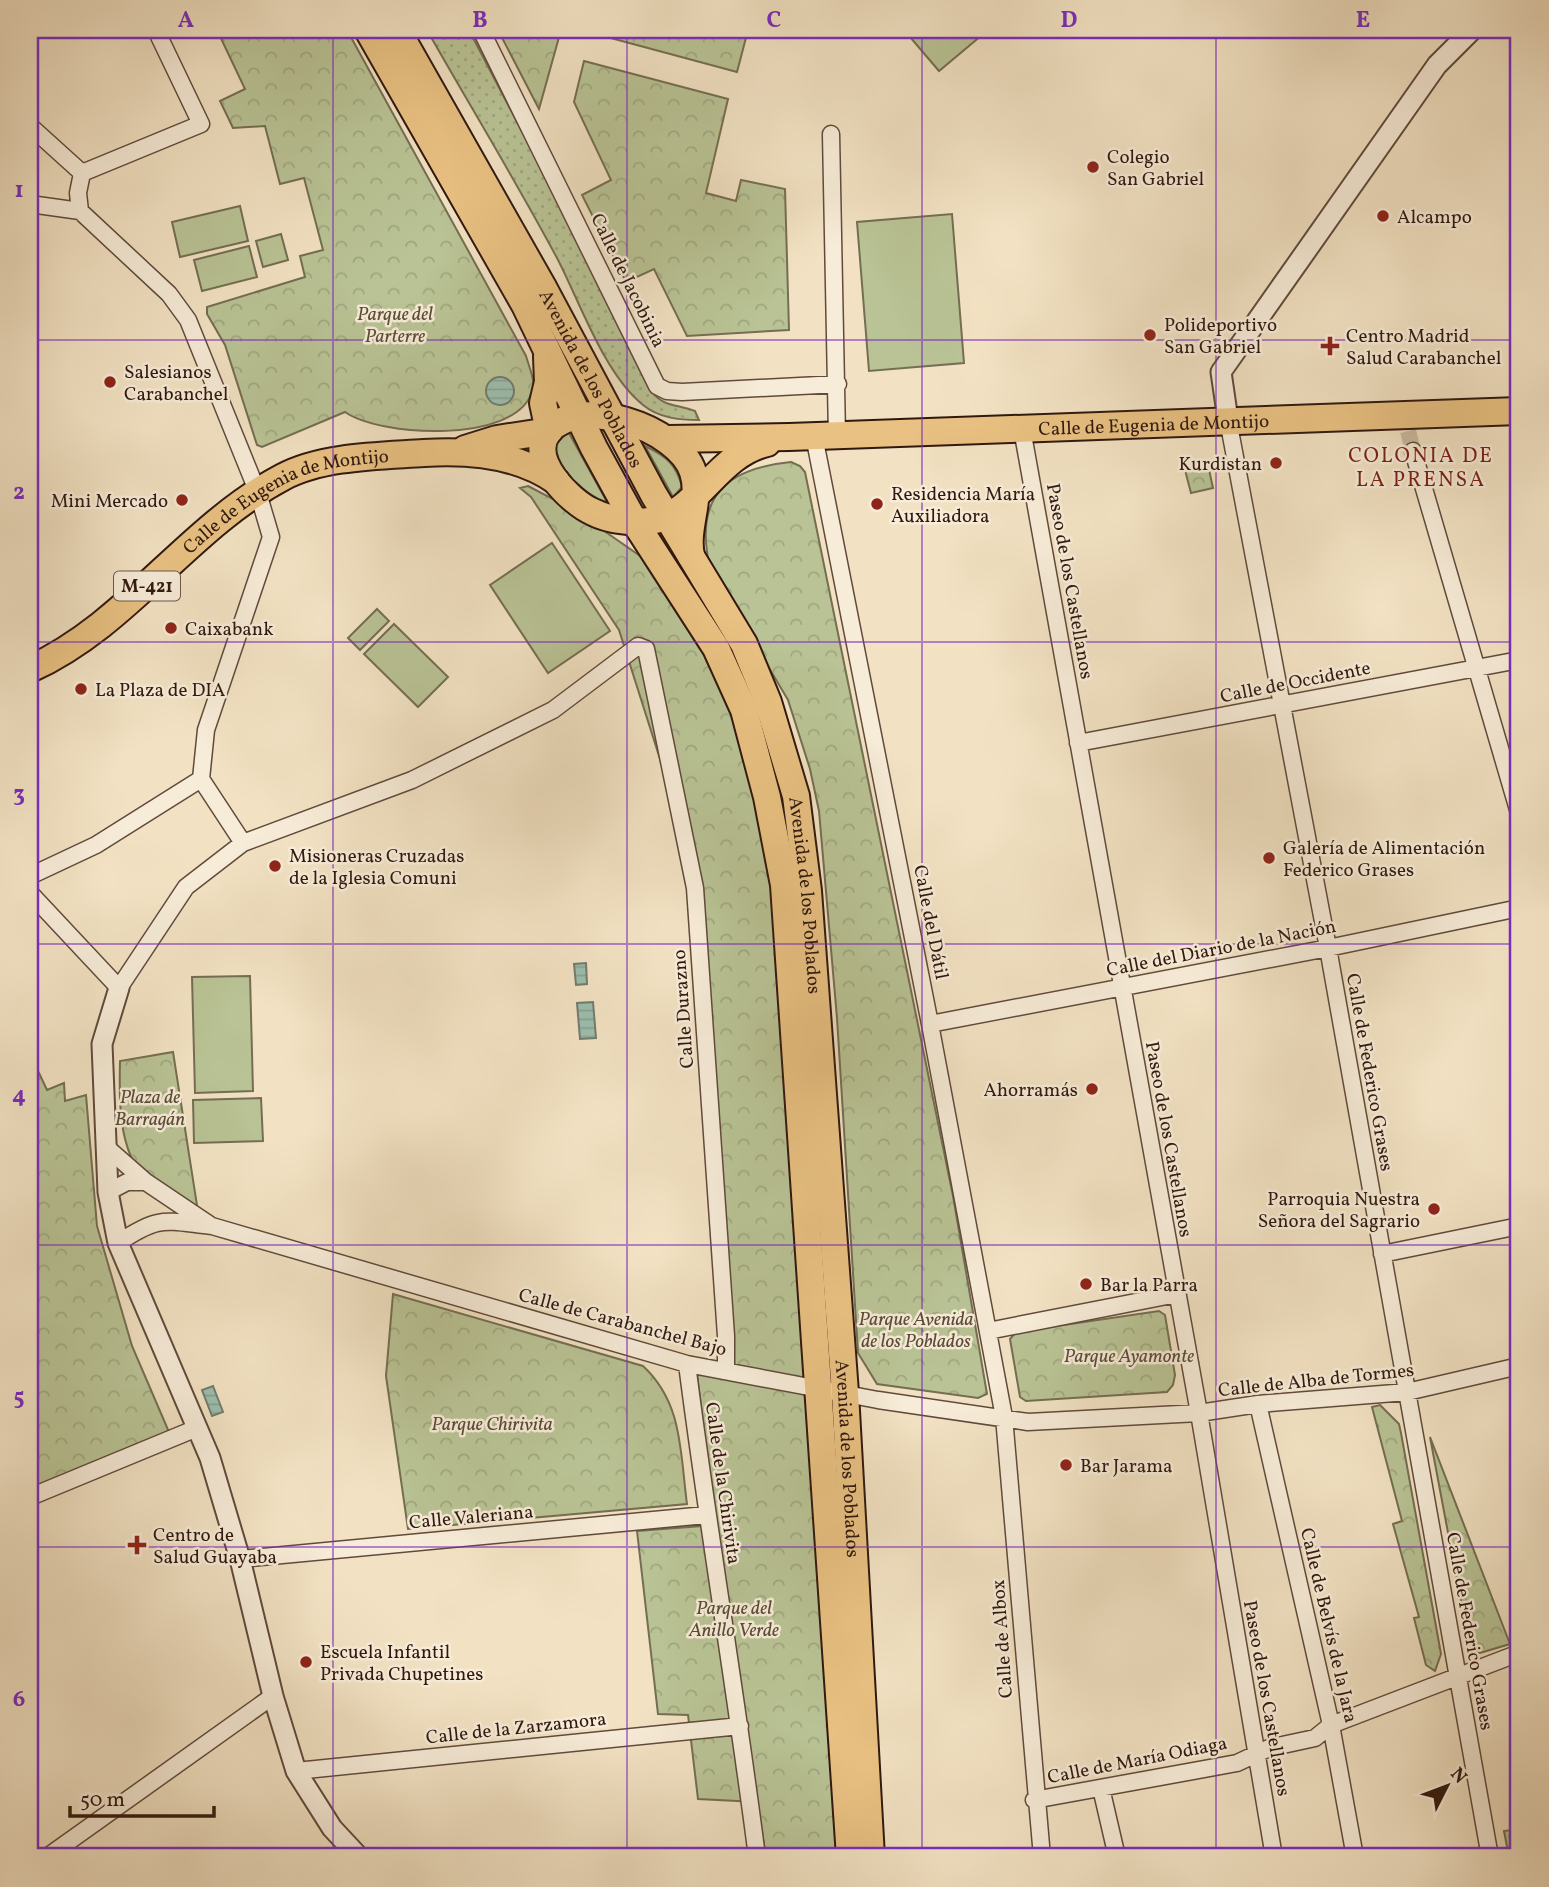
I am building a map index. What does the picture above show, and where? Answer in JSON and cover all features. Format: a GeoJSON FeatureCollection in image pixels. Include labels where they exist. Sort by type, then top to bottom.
{"type":"FeatureCollection","features":[{"type":"Feature","properties":{"kind":"main road","name":"Avenida de los Poblados"},"geometry":{"type":"LineString","coordinates":[[368,30],[525,305],[579,418],[634,521],[716,648],[744,710],[767,797],[784,885],[850,1857]]}},
{"type":"Feature","properties":{"kind":"main road","name":"Avenida de los Poblados"},"geometry":{"type":"LineString","coordinates":[[397,30],[544,289],[666,517],[744,645],[768,702],[796,796],[808,891],[845,1393],[871,1857]]}},
{"type":"Feature","properties":{"kind":"main road","name":"Avenida de los Poblados"},"geometry":{"type":"LineString","coordinates":[[546,347],[548,382],[543,403],[549,431],[543,450],[547,465],[556,481]]}},
{"type":"Feature","properties":{"kind":"main road"},"geometry":{"type":"LineString","coordinates":[[497,439],[525,423],[543,403]]}},
{"type":"Feature","properties":{"kind":"main road","name":"Calle de Eugenia de Montijo"},"geometry":{"type":"LineString","coordinates":[[668,439],[1227,420],[1405,423],[1519,411]]}},
{"type":"Feature","properties":{"kind":"main road","name":"Calle de Eugenia de Montijo"},"geometry":{"type":"LineString","coordinates":[[460,451],[497,439],[549,431],[557,425],[579,418],[612,416]]}},
{"type":"Feature","properties":{"kind":"main road"},"geometry":{"type":"LineString","coordinates":[[612,416],[642,425],[668,439],[684,453],[693,471],[697,494],[689,530],[691,558]]}},
{"type":"Feature","properties":{"kind":"main road","name":"Calle de Eugenia de Montijo"},"geometry":{"type":"LineString","coordinates":[[30,669],[58,656],[91,635],[220,522],[285,475],[329,463],[375,455],[460,451],[515,460],[538,468],[592,512],[634,521],[666,517],[683,508],[719,469],[749,447],[813,436]]}},
{"type":"Feature","properties":{"kind":"street"},"geometry":{"type":"LineString","coordinates":[[82,173],[201,124],[156,30]]}},
{"type":"Feature","properties":{"kind":"street","name":"Calle de Jacobinia"},"geometry":{"type":"LineString","coordinates":[[481,30],[657,386],[667,391],[682,391],[838,384]]}},
{"type":"Feature","properties":{"kind":"street"},"geometry":{"type":"LineString","coordinates":[[1227,420],[1222,372],[1437,65],[1472,30]]}},
{"type":"Feature","properties":{"kind":"street"},"geometry":{"type":"LineString","coordinates":[[30,126],[82,173]]}},
{"type":"Feature","properties":{"kind":"street","name":"Calle del Dátil"},"geometry":{"type":"LineString","coordinates":[[831,134],[838,384],[813,436],[930,1024],[1004,1418]]}},
{"type":"Feature","properties":{"kind":"street"},"geometry":{"type":"LineString","coordinates":[[80,211],[78,193],[82,173]]}},
{"type":"Feature","properties":{"kind":"street"},"geometry":{"type":"LineString","coordinates":[[30,204],[80,211],[169,294],[188,320],[258,493],[271,537],[205,730],[201,779],[243,843],[186,887],[119,989],[102,1044],[108,1192],[118,1242],[210,1458],[240,1559],[273,1696],[296,1771],[332,1828],[359,1857]]}},
{"type":"Feature","properties":{"kind":"street","name":"Calle de Federico Grases"},"geometry":{"type":"LineString","coordinates":[[1227,420],[1328,948],[1490,1857]]}},
{"type":"Feature","properties":{"kind":"street","name":"Paseo de los Castellanos"},"geometry":{"type":"LineString","coordinates":[[1022,429],[1199,1413],[1274,1857]]}},
{"type":"Feature","properties":{"kind":"street"},"geometry":{"type":"LineString","coordinates":[[1413,451],[1519,813]]}},
{"type":"Feature","properties":{"kind":"street","name":"Calle Durazno"},"geometry":{"type":"LineString","coordinates":[[243,843],[412,780],[553,710],[638,646],[646,649],[695,888],[726,1336],[726,1371]]}},
{"type":"Feature","properties":{"kind":"street","name":"Calle de Occidente"},"geometry":{"type":"LineString","coordinates":[[1078,743],[1519,660]]}},
{"type":"Feature","properties":{"kind":"street"},"geometry":{"type":"LineString","coordinates":[[30,876],[96,845],[201,779]]}},
{"type":"Feature","properties":{"kind":"street"},"geometry":{"type":"LineString","coordinates":[[30,893],[119,989]]}},
{"type":"Feature","properties":{"kind":"street","name":"Calle del Diario de la Nación"},"geometry":{"type":"LineString","coordinates":[[930,1024],[1328,948],[1519,908]]}},
{"type":"Feature","properties":{"kind":"street"},"geometry":{"type":"LineString","coordinates":[[105,1146],[146,1182],[212,1226]]}},
{"type":"Feature","properties":{"kind":"street"},"geometry":{"type":"LineString","coordinates":[[108,1192],[127,1182],[146,1182]]}},
{"type":"Feature","properties":{"kind":"street"},"geometry":{"type":"LineString","coordinates":[[118,1242],[146,1224],[162,1220],[212,1226]]}},
{"type":"Feature","properties":{"kind":"street","name":"Calle de Carabanchel Bajo"},"geometry":{"type":"LineString","coordinates":[[212,1226],[687,1364],[1028,1422],[1199,1413]]}},
{"type":"Feature","properties":{"kind":"street"},"geometry":{"type":"LineString","coordinates":[[1382,1254],[1519,1226]]}},
{"type":"Feature","properties":{"kind":"street"},"geometry":{"type":"LineString","coordinates":[[988,1331],[1177,1294]]}},
{"type":"Feature","properties":{"kind":"street","name":"Calle de la Chirivita"},"geometry":{"type":"LineString","coordinates":[[687,1364],[706,1516],[740,1726],[757,1857]]}},
{"type":"Feature","properties":{"kind":"street","name":"Calle de Alba de Tormes"},"geometry":{"type":"LineString","coordinates":[[1199,1413],[1258,1404],[1407,1392],[1519,1366]]}},
{"type":"Feature","properties":{"kind":"street","name":"Calle de Belvís de la Jara"},"geometry":{"type":"LineString","coordinates":[[1258,1404],[1331,1726],[1355,1857]]}},
{"type":"Feature","properties":{"kind":"street","name":"Calle de Albox"},"geometry":{"type":"LineString","coordinates":[[1004,1418],[1034,1800],[1042,1857]]}},
{"type":"Feature","properties":{"kind":"street"},"geometry":{"type":"LineString","coordinates":[[30,1497],[197,1429]]}},
{"type":"Feature","properties":{"kind":"street","name":"Calle Valeriana"},"geometry":{"type":"LineString","coordinates":[[240,1559],[706,1516]]}},
{"type":"Feature","properties":{"kind":"street","name":"Calle de María Odiaga"},"geometry":{"type":"LineString","coordinates":[[1034,1800],[1237,1763],[1256,1754],[1315,1738],[1331,1726],[1519,1653]]}},
{"type":"Feature","properties":{"kind":"street"},"geometry":{"type":"LineString","coordinates":[[47,1857],[273,1696]]}},
{"type":"Feature","properties":{"kind":"street","name":"Calle de la Zarzamora"},"geometry":{"type":"LineString","coordinates":[[296,1771],[740,1726]]}},
{"type":"Feature","properties":{"kind":"street"},"geometry":{"type":"LineString","coordinates":[[1101,1788],[1117,1857]]}},
{"type":"Feature","properties":{"kind":"green space","name":"Parque del Parterre"},"geometry":{"type":"Polygon","coordinates":[[[217,30],[347,30],[526,356],[533,388],[521,409],[501,421],[475,428],[446,431],[387,427],[345,412],[262,447],[257,445],[225,345],[207,314],[207,307],[305,277],[300,256],[323,250],[304,178],[280,184],[265,126],[233,128],[220,101],[245,89],[217,30]]]}},
{"type":"Feature","properties":{"kind":"green space"},"geometry":{"type":"Polygon","coordinates":[[[427,30],[469,30],[552,189],[650,390],[665,402],[695,411],[699,420],[656,413],[629,392],[616,375],[541,229],[427,30]]]}},
{"type":"Feature","properties":{"kind":"green space"},"geometry":{"type":"Polygon","coordinates":[[[498,30],[561,30],[539,109],[498,30]]]}},
{"type":"Feature","properties":{"kind":"green space"},"geometry":{"type":"Polygon","coordinates":[[[581,30],[748,30],[737,72],[581,30]]]}},
{"type":"Feature","properties":{"kind":"green space"},"geometry":{"type":"Polygon","coordinates":[[[904,30],[988,30],[939,71],[904,30]]]}},
{"type":"Feature","properties":{"kind":"green space"},"geometry":{"type":"Polygon","coordinates":[[[584,61],[728,99],[706,193],[736,201],[741,180],[785,189],[789,330],[687,336],[654,269],[626,282],[582,195],[611,180],[574,102],[584,61]]]}},
{"type":"Feature","properties":{"kind":"green space"},"geometry":{"type":"Polygon","coordinates":[[[240,206],[248,241],[180,257],[172,222],[240,206]]]}},
{"type":"Feature","properties":{"kind":"green space"},"geometry":{"type":"Polygon","coordinates":[[[952,214],[964,363],[869,371],[857,222],[952,214]]]}},
{"type":"Feature","properties":{"kind":"green space"},"geometry":{"type":"Polygon","coordinates":[[[281,234],[288,260],[263,267],[256,241],[281,234]]]}},
{"type":"Feature","properties":{"kind":"green space"},"geometry":{"type":"Polygon","coordinates":[[[249,246],[257,277],[202,291],[194,260],[249,246]]]}},
{"type":"Feature","properties":{"kind":"green space"},"geometry":{"type":"Polygon","coordinates":[[[569,433],[607,502],[587,498],[560,467],[554,448],[558,438],[569,433]]]}},
{"type":"Feature","properties":{"kind":"green space"},"geometry":{"type":"Polygon","coordinates":[[[645,446],[664,457],[677,472],[682,487],[673,497],[645,446]]]}},
{"type":"Feature","properties":{"kind":"green space","name":"Parque Avenida de los Poblados"},"geometry":{"type":"Polygon","coordinates":[[[791,462],[805,472],[953,1196],[987,1394],[978,1398],[877,1384],[858,1353],[837,1018],[819,811],[810,769],[788,700],[710,568],[706,544],[706,523],[711,506],[719,492],[731,480],[767,466],[791,462]]]}},
{"type":"Feature","properties":{"kind":"green space"},"geometry":{"type":"Polygon","coordinates":[[[1208,465],[1213,488],[1191,493],[1185,470],[1208,465]]]}},
{"type":"Feature","properties":{"kind":"green space","name":"Parque del Anillo Verde"},"geometry":{"type":"Polygon","coordinates":[[[528,486],[574,510],[656,567],[742,715],[774,901],[838,1857],[766,1857],[757,1802],[698,1799],[688,1715],[658,1714],[637,1531],[715,1525],[696,1365],[726,1371],[701,888],[619,630],[531,497],[520,488],[528,486]]]}},
{"type":"Feature","properties":{"kind":"green space"},"geometry":{"type":"Polygon","coordinates":[[[552,543],[610,631],[548,673],[490,585],[552,543]]]}},
{"type":"Feature","properties":{"kind":"green space"},"geometry":{"type":"Polygon","coordinates":[[[377,609],[389,621],[360,650],[348,638],[377,609]]]}},
{"type":"Feature","properties":{"kind":"green space"},"geometry":{"type":"Polygon","coordinates":[[[394,624],[448,677],[418,707],[364,654],[394,624]]]}},
{"type":"Feature","properties":{"kind":"green space"},"geometry":{"type":"Polygon","coordinates":[[[250,976],[253,1091],[195,1093],[192,977],[250,976]]]}},
{"type":"Feature","properties":{"kind":"green space","name":"Plaza de Barragán"},"geometry":{"type":"Polygon","coordinates":[[[173,1052],[199,1218],[145,1181],[130,1154],[122,1123],[120,1061],[173,1052]]]}},
{"type":"Feature","properties":{"kind":"green space"},"geometry":{"type":"Polygon","coordinates":[[[39,1073],[47,1090],[64,1083],[65,1101],[86,1095],[97,1226],[132,1346],[172,1439],[30,1497],[30,1078],[39,1073]]]}},
{"type":"Feature","properties":{"kind":"green space"},"geometry":{"type":"Polygon","coordinates":[[[261,1098],[263,1141],[194,1143],[193,1100],[261,1098]]]}},
{"type":"Feature","properties":{"kind":"green space","name":"Parque Chirivita"},"geometry":{"type":"Polygon","coordinates":[[[393,1294],[643,1366],[656,1380],[673,1412],[681,1447],[687,1504],[408,1529],[386,1376],[393,1294]]]}},
{"type":"Feature","properties":{"kind":"green space","name":"Parque Ayamonte"},"geometry":{"type":"Polygon","coordinates":[[[1159,1311],[1165,1315],[1175,1375],[1173,1385],[1167,1392],[1026,1401],[1020,1397],[1010,1339],[1016,1332],[1159,1311]]]}},
{"type":"Feature","properties":{"kind":"green space"},"geometry":{"type":"Polygon","coordinates":[[[1380,1405],[1399,1424],[1401,1433],[1441,1654],[1435,1671],[1426,1665],[1414,1618],[1419,1617],[1393,1524],[1402,1521],[1372,1407],[1380,1405]]]}},
{"type":"Feature","properties":{"kind":"green space"},"geometry":{"type":"Polygon","coordinates":[[[1430,1437],[1510,1644],[1480,1653],[1473,1651],[1465,1623],[1430,1437]]]}},
{"type":"Feature","properties":{"kind":"green space"},"geometry":{"type":"Polygon","coordinates":[[[1519,1829],[1519,1857],[1509,1857],[1504,1831],[1519,1829]]]}},
{"type":"Feature","properties":{"kind":"shaded area"},"geometry":{"type":"Polygon","coordinates":[[[500,377],[510,381],[514,391],[510,401],[500,405],[490,401],[486,391],[490,381],[500,377]]]}},
{"type":"Feature","properties":{"kind":"shaded area"},"geometry":{"type":"Polygon","coordinates":[[[586,963],[587,984],[576,985],[574,964],[586,963]]]}},
{"type":"Feature","properties":{"kind":"shaded area"},"geometry":{"type":"Polygon","coordinates":[[[593,1002],[596,1038],[580,1039],[577,1003],[593,1002]]]}},
{"type":"Feature","properties":{"kind":"shaded area"},"geometry":{"type":"Polygon","coordinates":[[[213,1386],[223,1412],[212,1416],[202,1390],[213,1386]]]}},
{"type":"Feature","properties":{"kind":"tunnel"},"geometry":{"type":"LineString","coordinates":[[1408,431],[1413,451]]}},
{"type":"Feature","properties":{"kind":"place","name":"Colegio San Gabriel"},"geometry":{"type":"Point","coordinates":[1093,167]}},
{"type":"Feature","properties":{"kind":"place","name":"Alcampo"},"geometry":{"type":"Point","coordinates":[1383,216]}},
{"type":"Feature","properties":{"kind":"place","name":"Polideportivo San Gabriel"},"geometry":{"type":"Point","coordinates":[1150,335]}},
{"type":"Feature","properties":{"kind":"place","name":"Centro Madrid Salud Carabanchel"},"geometry":{"type":"Point","coordinates":[1330,346]}},
{"type":"Feature","properties":{"kind":"place","name":"Salesianos Carabanchel"},"geometry":{"type":"Point","coordinates":[110,382]}},
{"type":"Feature","properties":{"kind":"place","name":"Kurdistan"},"geometry":{"type":"Point","coordinates":[1276,463]}},
{"type":"Feature","properties":{"kind":"place","name":"Mini Mercado"},"geometry":{"type":"Point","coordinates":[182,500]}},
{"type":"Feature","properties":{"kind":"place","name":"Residencia María Auxiliadora"},"geometry":{"type":"Point","coordinates":[877,504]}},
{"type":"Feature","properties":{"kind":"place","name":"Caixabank"},"geometry":{"type":"Point","coordinates":[171,628]}},
{"type":"Feature","properties":{"kind":"place","name":"La Plaza de DIA"},"geometry":{"type":"Point","coordinates":[81,689]}},
{"type":"Feature","properties":{"kind":"place","name":"Galería de Alimentación Federico Grases"},"geometry":{"type":"Point","coordinates":[1269,858]}},
{"type":"Feature","properties":{"kind":"place","name":"Misioneras Cruzadas de la Iglesia Comuni"},"geometry":{"type":"Point","coordinates":[275,866]}},
{"type":"Feature","properties":{"kind":"place","name":"Ahorramás"},"geometry":{"type":"Point","coordinates":[1092,1089]}},
{"type":"Feature","properties":{"kind":"place","name":"Parroquia Nuestra Señora del Sagrario"},"geometry":{"type":"Point","coordinates":[1434,1209]}},
{"type":"Feature","properties":{"kind":"place","name":"Bar la Parra"},"geometry":{"type":"Point","coordinates":[1086,1284]}},
{"type":"Feature","properties":{"kind":"place","name":"Bar Jarama"},"geometry":{"type":"Point","coordinates":[1066,1465]}},
{"type":"Feature","properties":{"kind":"place","name":"Centro de Salud Guayaba"},"geometry":{"type":"Point","coordinates":[137,1545]}},
{"type":"Feature","properties":{"kind":"place","name":"Escuela Infantil Privada Chupetines"},"geometry":{"type":"Point","coordinates":[306,1662]}},
{"type":"Feature","properties":{"kind":"district","name":"COLONIA DE LA PRENSA"},"geometry":{"type":"Point","coordinates":[1421,467]}}]}
